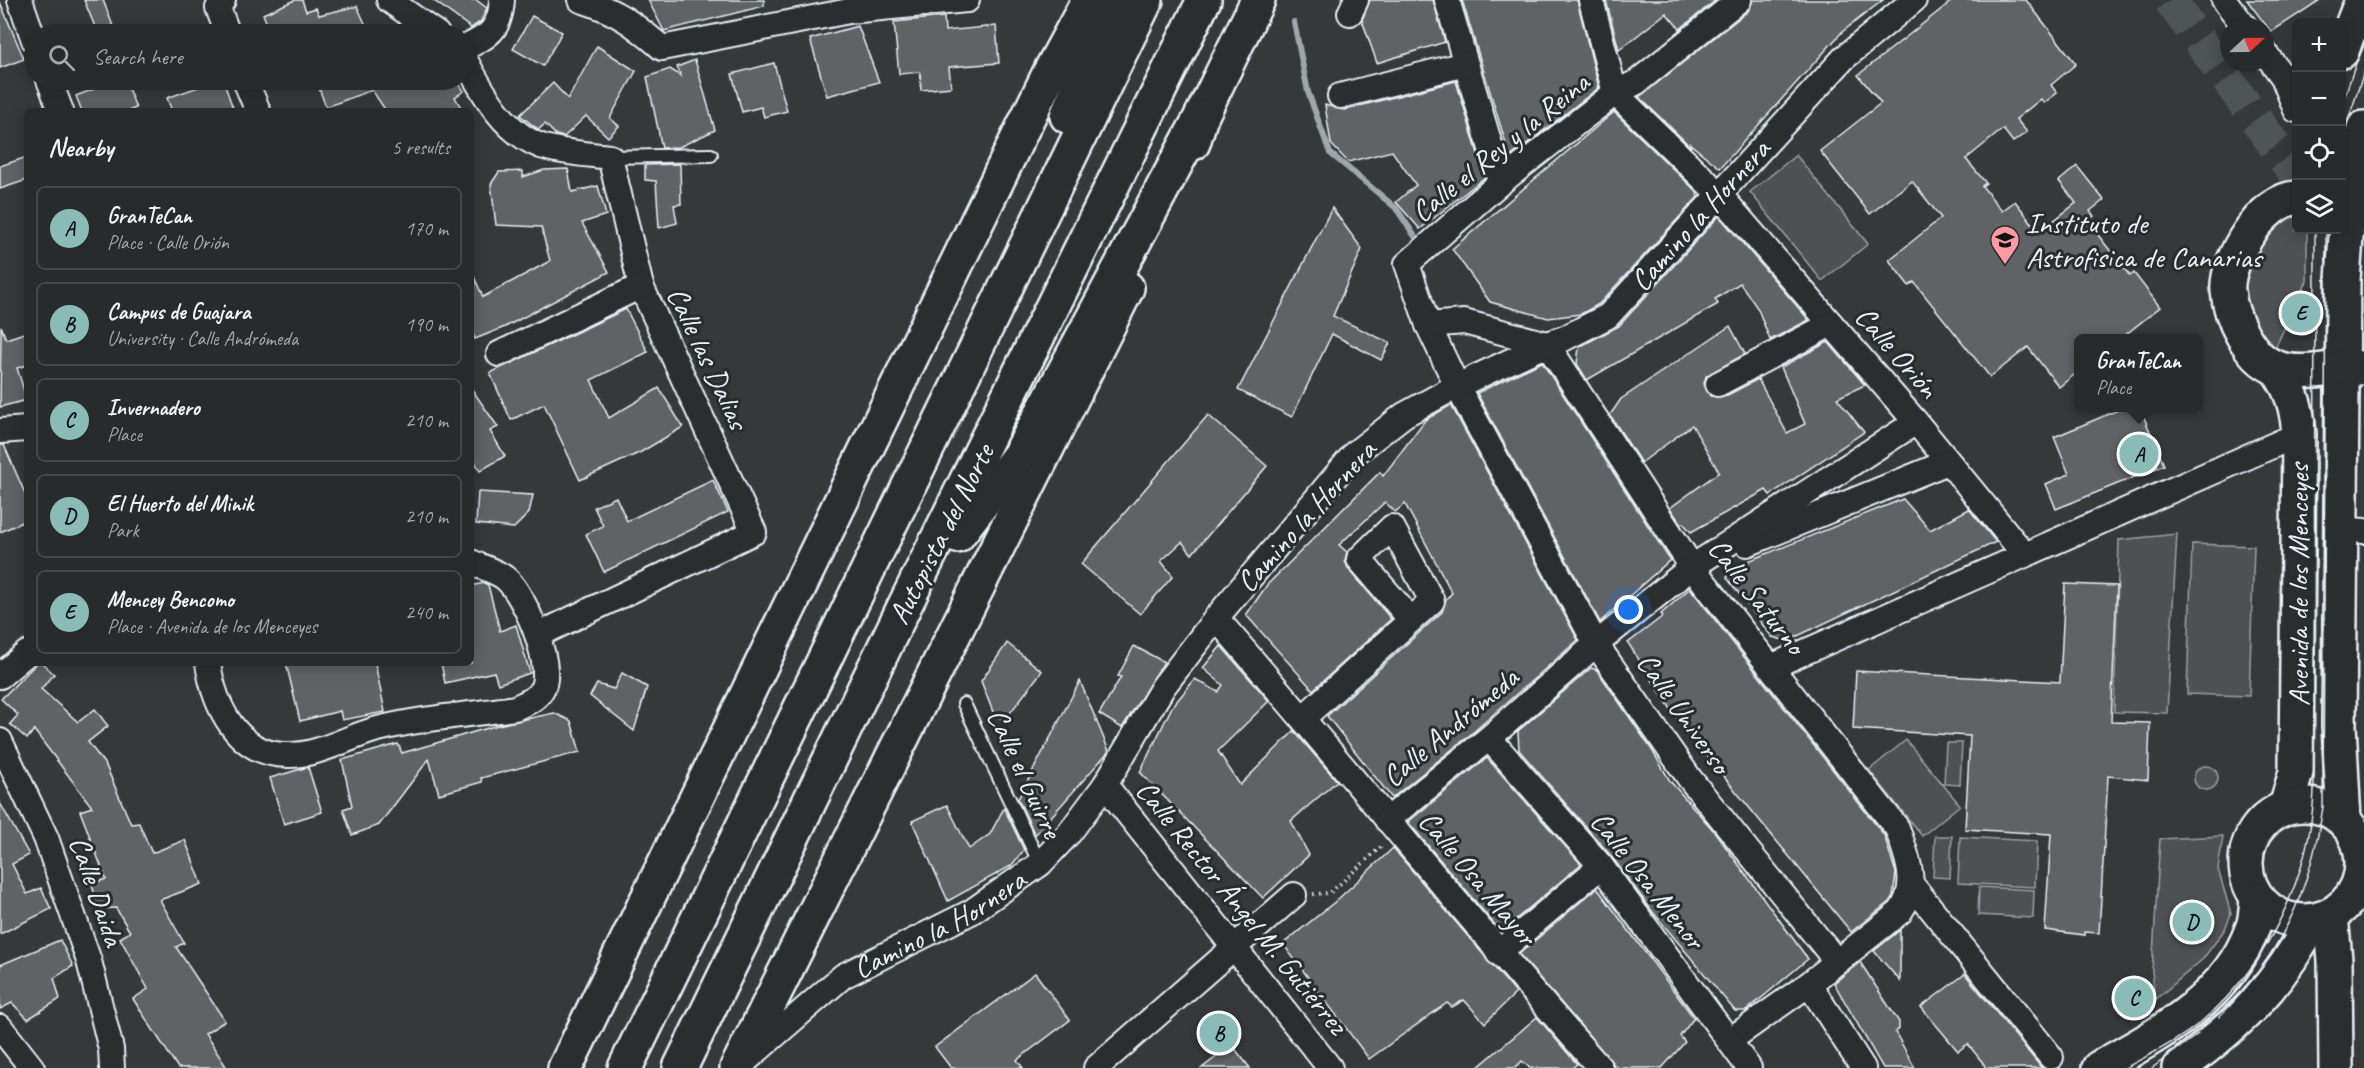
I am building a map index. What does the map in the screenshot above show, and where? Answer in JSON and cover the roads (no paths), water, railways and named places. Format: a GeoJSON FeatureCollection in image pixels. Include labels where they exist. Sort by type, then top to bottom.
{"type":"FeatureCollection","features":[{"type":"Feature","properties":{"kind":"main road"},"geometry":{"type":"LineString","coordinates":[[565,1068],[1046,81],[1089,0]]}},
{"type":"Feature","properties":{"kind":"main road"},"geometry":{"type":"LineString","coordinates":[[961,380],[1114,0]]}},
{"type":"Feature","properties":{"kind":"main road","name":"Autopista del Norte"},"geometry":{"type":"LineString","coordinates":[[625,1068],[1146,0]]}},
{"type":"Feature","properties":{"kind":"main road","name":"Autopista del Norte"},"geometry":{"type":"LineString","coordinates":[[680,1068],[905,604],[1204,0]]}},
{"type":"Feature","properties":{"kind":"main road"},"geometry":{"type":"LineString","coordinates":[[905,604],[1020,454],[1201,117],[1258,0]]}},
{"type":"Feature","properties":{"kind":"main road"},"geometry":{"type":"LineString","coordinates":[[2346,41],[2362,0]]}},
{"type":"Feature","properties":{"kind":"main road"},"geometry":{"type":"LineString","coordinates":[[737,1068],[1183,175],[1201,117]]}},
{"type":"Feature","properties":{"kind":"main road"},"geometry":{"type":"LineString","coordinates":[[2346,227],[2359,186],[2364,128]]}},
{"type":"Feature","properties":{"kind":"main road","name":"Avenida de los Menceyes"},"geometry":{"type":"LineString","coordinates":[[2286,807],[2296,772],[2300,434],[2297,408],[2289,385],[2245,339],[2236,323],[2228,289],[2236,257],[2252,227],[2271,206],[2292,191]]}},
{"type":"Feature","properties":{"kind":"main road","name":"Avenida de los Menceyes"},"geometry":{"type":"LineString","coordinates":[[2344,234],[2353,367],[2351,530],[2339,725],[2344,821]]}},
{"type":"Feature","properties":{"kind":"main road"},"geometry":{"type":"LineString","coordinates":[[2275,368],[2325,371],[2353,367]]}},
{"type":"Feature","properties":{"kind":"main road"},"geometry":{"type":"LineString","coordinates":[[2179,1068],[2228,1031],[2261,998],[2321,918],[2347,902],[2358,885],[2363,866],[2355,835],[2344,821],[2323,807],[2303,804],[2286,807],[2264,821],[2251,838],[2246,859],[2250,885],[2257,898],[2291,920],[2321,918]]}},
{"type":"Feature","properties":{"kind":"main road"},"geometry":{"type":"LineString","coordinates":[[2099,1068],[2183,1018],[2218,985],[2243,949],[2253,928],[2257,898]]}},
{"type":"Feature","properties":{"kind":"main road"},"geometry":{"type":"LineString","coordinates":[[2321,918],[2335,960],[2336,1068]]}},
{"type":"Feature","properties":{"kind":"street"},"geometry":{"type":"LineString","coordinates":[[20,0],[28,24]]}},
{"type":"Feature","properties":{"kind":"street"},"geometry":{"type":"LineString","coordinates":[[389,0],[423,24]]}},
{"type":"Feature","properties":{"kind":"street"},"geometry":{"type":"LineString","coordinates":[[474,42],[493,31],[501,15],[502,0]]}},
{"type":"Feature","properties":{"kind":"street"},"geometry":{"type":"LineString","coordinates":[[581,0],[620,15],[662,48],[847,6],[967,0]]}},
{"type":"Feature","properties":{"kind":"street"},"geometry":{"type":"LineString","coordinates":[[1447,0],[1501,182]]}},
{"type":"Feature","properties":{"kind":"street"},"geometry":{"type":"LineString","coordinates":[[1591,0],[1615,93]]}},
{"type":"Feature","properties":{"kind":"street","name":"Calle el Rey y la Reina"},"geometry":{"type":"LineString","coordinates":[[1458,386],[1428,325],[1407,264],[1501,182],[1615,93],[1637,82],[1739,0]]}},
{"type":"Feature","properties":{"kind":"street","name":"Camino la Hornera"},"geometry":{"type":"LineString","coordinates":[[737,1068],[765,1047],[843,976],[971,912],[1040,864],[1070,832],[1105,785],[1163,687],[1216,618],[1355,453],[1404,415],[1458,386],[1608,316],[1718,193],[1844,58],[1914,0]]}},
{"type":"Feature","properties":{"kind":"street"},"geometry":{"type":"LineString","coordinates":[[2224,0],[2238,18]]}},
{"type":"Feature","properties":{"kind":"street"},"geometry":{"type":"LineString","coordinates":[[220,4],[225,24]]}},
{"type":"Feature","properties":{"kind":"street"},"geometry":{"type":"LineString","coordinates":[[1340,96],[1465,64]]}},
{"type":"Feature","properties":{"kind":"street"},"geometry":{"type":"LineString","coordinates":[[2274,65],[2283,77],[2292,100]]}},
{"type":"Feature","properties":{"kind":"street"},"geometry":{"type":"LineString","coordinates":[[474,76],[483,92],[511,128],[542,146],[610,157]]}},
{"type":"Feature","properties":{"kind":"street"},"geometry":{"type":"LineString","coordinates":[[53,90],[59,108]]}},
{"type":"Feature","properties":{"kind":"street"},"geometry":{"type":"LineString","coordinates":[[249,90],[257,108]]}},
{"type":"Feature","properties":{"kind":"street","name":"Calle Orión"},"geometry":{"type":"LineString","coordinates":[[1615,93],[1718,193],[1916,422],[2025,554]]}},
{"type":"Feature","properties":{"kind":"street","name":"Calle las Dalias"},"geometry":{"type":"LineString","coordinates":[[538,635],[754,532],[640,286],[610,157]]}},
{"type":"Feature","properties":{"kind":"street"},"geometry":{"type":"LineString","coordinates":[[499,354],[640,286]]}},
{"type":"Feature","properties":{"kind":"street"},"geometry":{"type":"LineString","coordinates":[[1428,325],[1464,322],[1547,344]]}},
{"type":"Feature","properties":{"kind":"street"},"geometry":{"type":"LineString","coordinates":[[1718,384],[1831,324]]}},
{"type":"Feature","properties":{"kind":"street","name":"Calle Saturno"},"geometry":{"type":"LineString","coordinates":[[1547,344],[1692,567],[1773,666],[1897,828],[1908,860],[1912,885]]}},
{"type":"Feature","properties":{"kind":"street","name":"Calle Universo"},"geometry":{"type":"LineString","coordinates":[[1458,386],[1596,644],[1690,779],[1837,962]]}},
{"type":"Feature","properties":{"kind":"street","name":"Calle Andrómeda"},"geometry":{"type":"LineString","coordinates":[[1387,820],[1489,738],[1596,644],[1692,567],[1916,422]]}},
{"type":"Feature","properties":{"kind":"street"},"geometry":{"type":"LineString","coordinates":[[0,431],[24,429]]}},
{"type":"Feature","properties":{"kind":"street"},"geometry":{"type":"LineString","coordinates":[[1773,666],[2025,554],[2271,449],[2300,434]]}},
{"type":"Feature","properties":{"kind":"street","name":"Calle Andrómeda"},"geometry":{"type":"LineString","coordinates":[[1692,567],[1948,462]]}},
{"type":"Feature","properties":{"kind":"street"},"geometry":{"type":"LineString","coordinates":[[208,666],[212,690],[221,712],[240,736],[267,752],[286,755],[342,742],[374,730],[515,708],[534,699],[542,689],[547,675],[538,635],[528,612],[505,578],[474,563]]}},
{"type":"Feature","properties":{"kind":"street","name":"Calle Osa Mayor"},"geometry":{"type":"LineString","coordinates":[[1216,618],[1303,718],[1498,953],[1600,1068]]}},
{"type":"Feature","properties":{"kind":"street"},"geometry":{"type":"LineString","coordinates":[[1303,718],[1411,620]]}},
{"type":"Feature","properties":{"kind":"street"},"geometry":{"type":"LineString","coordinates":[[0,676],[24,656]]}},
{"type":"Feature","properties":{"kind":"street","name":"Calle Osa Menor"},"geometry":{"type":"LineString","coordinates":[[1489,738],[1600,866],[1749,1068]]}},
{"type":"Feature","properties":{"kind":"street","name":"Calle Daida"},"geometry":{"type":"LineString","coordinates":[[0,741],[46,838],[85,950],[111,1049],[112,1068]]}},
{"type":"Feature","properties":{"kind":"street","name":"Calle Rector Ángel M. Gutiérrez"},"geometry":{"type":"LineString","coordinates":[[1105,785],[1330,1068]]}},
{"type":"Feature","properties":{"kind":"street"},"geometry":{"type":"LineString","coordinates":[[1498,953],[1600,866]]}},
{"type":"Feature","properties":{"kind":"street"},"geometry":{"type":"LineString","coordinates":[[1730,1040],[1809,984],[1900,912],[1910,900],[1912,885]]}},
{"type":"Feature","properties":{"kind":"street"},"geometry":{"type":"LineString","coordinates":[[1912,885],[2051,1057]]}},
{"type":"Feature","properties":{"kind":"street"},"geometry":{"type":"LineString","coordinates":[[1096,1068],[1294,895]]}},
{"type":"Feature","properties":{"kind":"street"},"geometry":{"type":"LineString","coordinates":[[1809,984],[1863,1068]]}},
{"type":"Feature","properties":{"kind":"street"},"geometry":{"type":"LineString","coordinates":[[0,1027],[32,1068]]}},
{"type":"Feature","properties":{"kind":"lane"},"geometry":{"type":"LineString","coordinates":[[610,157],[711,155]]}},
{"type":"Feature","properties":{"kind":"lane","name":"Calle el Guirre"},"geometry":{"type":"LineString","coordinates":[[964,704],[1040,864]]}},
{"type":"Feature","properties":{"kind":"waterway"},"geometry":{"type":"LineString","coordinates":[[1294,22],[1308,92],[1330,153],[1396,208],[1416,238]]}},
{"type":"Feature","properties":{"kind":"tunnel"},"geometry":{"type":"LineString","coordinates":[[2170,0],[2292,169]]}},
{"type":"Feature","properties":{"kind":"tram line"},"geometry":{"type":"LineString","coordinates":[[2346,92],[2364,40]]}},
{"type":"Feature","properties":{"kind":"tram line"},"geometry":{"type":"LineString","coordinates":[[2346,127],[2364,72]]}},
{"type":"Feature","properties":{"kind":"tram line"},"geometry":{"type":"LineString","coordinates":[[2125,1068],[2185,1034],[2226,998],[2266,946],[2294,887],[2304,855],[2311,824],[2314,792],[2315,234]]}},
{"type":"Feature","properties":{"kind":"tram line"},"geometry":{"type":"LineString","coordinates":[[2219,1017],[2259,971],[2289,921],[2310,868],[2323,807],[2326,234]]}},
{"type":"Feature","properties":{"kind":"tram line"},"geometry":{"type":"LineString","coordinates":[[2152,1068],[2198,1034]]}},
{"type":"Feature","properties":{"kind":"place","name":"Instituto de Astrofisica de Canarias"},"geometry":{"type":"Point","coordinates":[2005,266]}},
{"type":"Feature","properties":{"kind":"place","name":"Mencey Bencomo"},"geometry":{"type":"Point","coordinates":[2301,313]}},
{"type":"Feature","properties":{"kind":"place","name":"GranTeCan"},"geometry":{"type":"Point","coordinates":[2139,454]}},
{"type":"Feature","properties":{"kind":"place","name":"El Huerto del Minik"},"geometry":{"type":"Point","coordinates":[2192,922]}},
{"type":"Feature","properties":{"kind":"place","name":"Invernadero"},"geometry":{"type":"Point","coordinates":[2134,998]}},
{"type":"Feature","properties":{"kind":"place","name":"Campus de Guajara"},"geometry":{"type":"Point","coordinates":[1219,1033]}}]}
